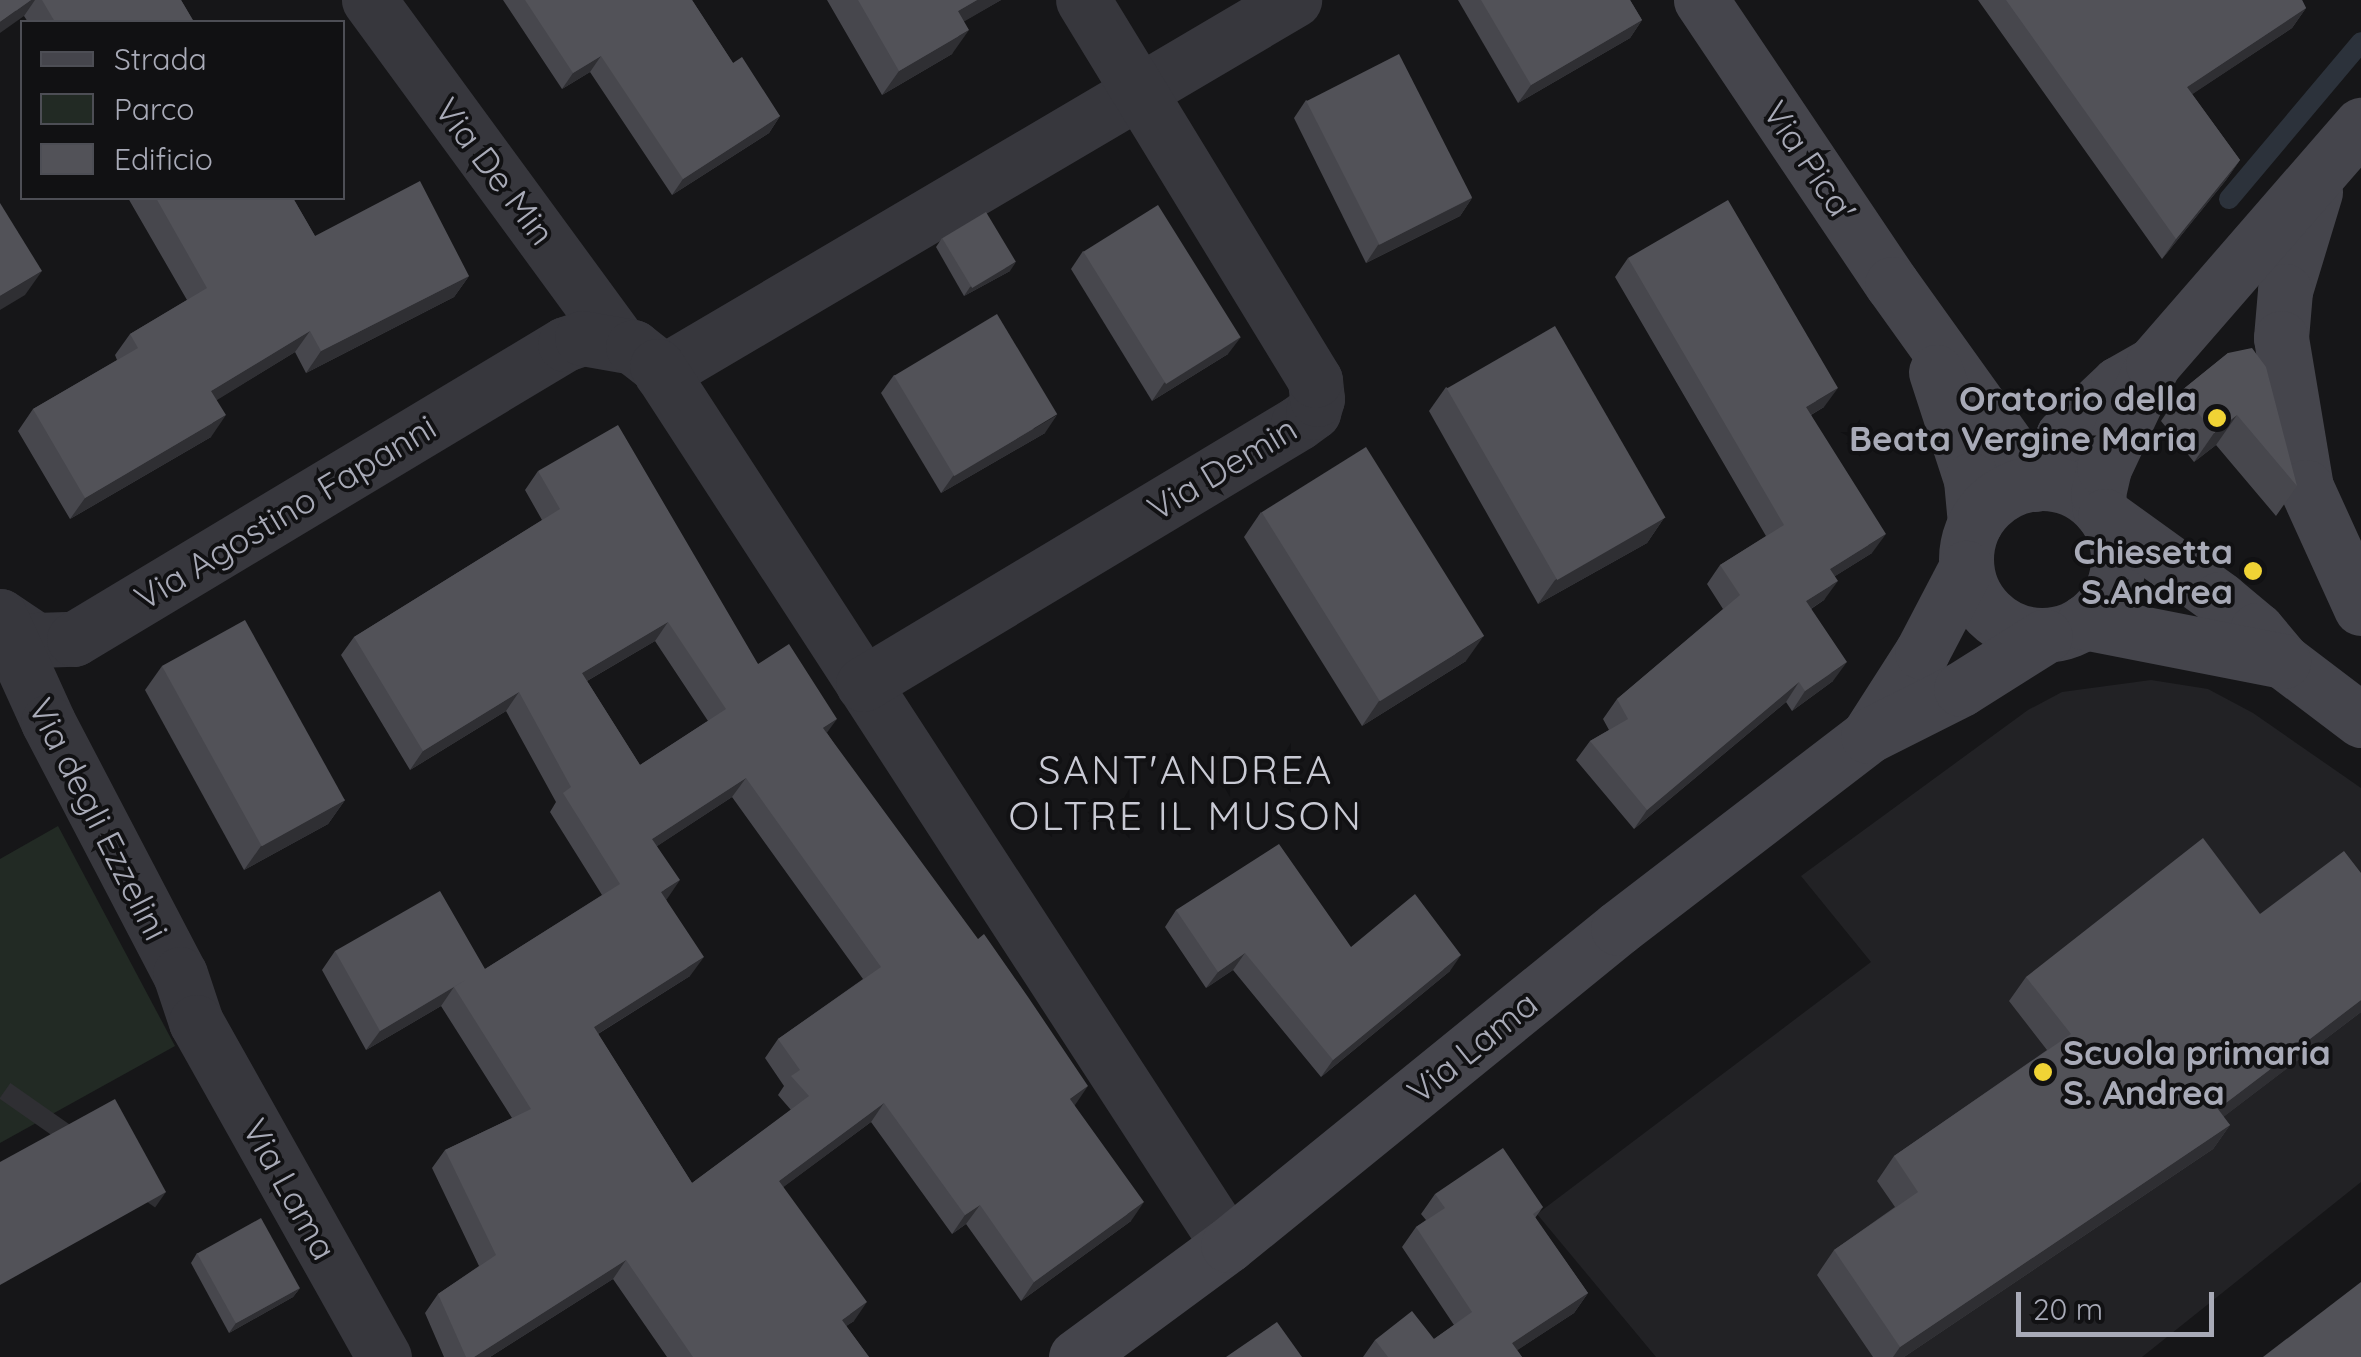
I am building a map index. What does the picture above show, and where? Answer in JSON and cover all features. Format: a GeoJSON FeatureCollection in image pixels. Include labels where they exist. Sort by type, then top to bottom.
{"type":"FeatureCollection","features":[{"type":"Feature","properties":{"kind":"street","name":"Via De Min"},"geometry":{"type":"LineString","coordinates":[[369,0],[640,358]]}},
{"type":"Feature","properties":{"kind":"street"},"geometry":{"type":"LineString","coordinates":[[1083,0],[1137,92]]}},
{"type":"Feature","properties":{"kind":"street"},"geometry":{"type":"LineString","coordinates":[[1228,1245],[863,684],[640,358],[1137,92],[1294,0]]}},
{"type":"Feature","properties":{"kind":"street","name":"Via Pica'"},"geometry":{"type":"LineString","coordinates":[[1702,0],[1919,322],[2040,483]]}},
{"type":"Feature","properties":{"kind":"street","name":"Via Demin"},"geometry":{"type":"LineString","coordinates":[[863,684],[1313,412],[1317,399],[1315,380],[1137,92]]}},
{"type":"Feature","properties":{"kind":"street"},"geometry":{"type":"LineString","coordinates":[[2065,629],[2105,601],[2116,574],[2116,544],[2098,494],[2104,468],[2154,364],[2361,125]]}},
{"type":"Feature","properties":{"kind":"street"},"geometry":{"type":"LineString","coordinates":[[2324,166],[2285,290],[2281,338],[2306,487],[2361,608]]}},
{"type":"Feature","properties":{"kind":"street","name":"Via Pica'"},"geometry":{"type":"LineString","coordinates":[[1919,322],[1971,480],[1970,546]]}},
{"type":"Feature","properties":{"kind":"street","name":"Via Agostino Fapanni"},"geometry":{"type":"LineString","coordinates":[[0,616],[36,640],[74,639],[565,344],[582,338],[640,358]]}},
{"type":"Feature","properties":{"kind":"street"},"geometry":{"type":"LineString","coordinates":[[2040,483],[2064,436],[2118,384],[2154,364]]}},
{"type":"Feature","properties":{"kind":"street"},"geometry":{"type":"LineString","coordinates":[[2282,661],[2065,629],[2002,624],[1984,610],[1970,546],[2000,496],[2040,483],[2071,489],[2220,599],[2257,630],[2282,661],[2361,720]]}},
{"type":"Feature","properties":{"kind":"street","name":"Via Lama"},"geometry":{"type":"LineString","coordinates":[[1868,736],[1922,652],[1970,546]]}},
{"type":"Feature","properties":{"kind":"street","name":"Via degli Ezzelini"},"geometry":{"type":"LineString","coordinates":[[0,616],[48,722],[180,974],[196,1022]]}},
{"type":"Feature","properties":{"kind":"street","name":"Via Lama"},"geometry":{"type":"LineString","coordinates":[[1076,1357],[1228,1245],[1618,928],[1868,736],[1961,689],[2065,629]]}},
{"type":"Feature","properties":{"kind":"street","name":"Via Lama"},"geometry":{"type":"LineString","coordinates":[[196,1022],[384,1357]]}},
{"type":"Feature","properties":{"kind":"shaded area","name":"Scuola primaria S. Andrea"},"geometry":{"type":"Polygon","coordinates":[[[2151,680],[2208,689],[2253,713],[2361,788],[2361,1182],[2142,1357],[1656,1357],[1537,1214],[1871,962],[1801,876],[2028,710],[2062,692],[2151,680]]]}},
{"type":"Feature","properties":{"kind":"green space"},"geometry":{"type":"Polygon","coordinates":[[[58,826],[175,1046],[0,1143],[0,859],[58,826]]]}},
{"type":"Feature","properties":{"kind":"building"},"geometry":{"type":"Polygon","coordinates":[[[0,0],[31,0],[0,22],[0,0]]]}},
{"type":"Feature","properties":{"kind":"building"},"geometry":{"type":"Polygon","coordinates":[[[42,0],[181,0],[193,20],[54,20],[42,0]]]}},
{"type":"Feature","properties":{"kind":"building"},"geometry":{"type":"Polygon","coordinates":[[[525,0],[692,0],[733,63],[742,57],[780,116],[683,179],[601,56],[573,73],[525,0]]]}},
{"type":"Feature","properties":{"kind":"building"},"geometry":{"type":"Polygon","coordinates":[[[858,0],[977,0],[958,11],[969,30],[899,71],[858,0]]]}},
{"type":"Feature","properties":{"kind":"building"},"geometry":{"type":"Polygon","coordinates":[[[1481,0],[1630,0],[1642,20],[1531,85],[1481,0]]]}},
{"type":"Feature","properties":{"kind":"building"},"geometry":{"type":"Polygon","coordinates":[[[2006,0],[2302,0],[2306,8],[2187,87],[2240,160],[2176,239],[2006,0]]]}},
{"type":"Feature","properties":{"kind":"building"},"geometry":{"type":"Polygon","coordinates":[[[1399,54],[1472,197],[1379,245],[1306,101],[1399,54]]]}},
{"type":"Feature","properties":{"kind":"building"},"geometry":{"type":"Polygon","coordinates":[[[420,181],[469,276],[321,351],[310,331],[211,391],[226,415],[85,498],[33,409],[138,348],[130,334],[207,288],[157,200],[294,200],[315,236],[420,181]]]}},
{"type":"Feature","properties":{"kind":"building"},"geometry":{"type":"Polygon","coordinates":[[[1728,200],[1838,388],[1806,407],[1886,534],[1830,569],[1838,581],[1806,601],[1847,662],[1805,691],[1799,682],[1647,810],[1590,741],[1628,719],[1617,699],[1740,595],[1720,565],[1784,525],[1628,258],[1728,200]]]}},
{"type":"Feature","properties":{"kind":"building"},"geometry":{"type":"Polygon","coordinates":[[[0,203],[42,271],[0,296],[0,203]]]}},
{"type":"Feature","properties":{"kind":"building"},"geometry":{"type":"Polygon","coordinates":[[[1158,205],[1241,337],[1166,384],[1083,252],[1158,205]]]}},
{"type":"Feature","properties":{"kind":"building"},"geometry":{"type":"Polygon","coordinates":[[[986,212],[1016,262],[972,288],[942,238],[986,212]]]}},
{"type":"Feature","properties":{"kind":"building"},"geometry":{"type":"Polygon","coordinates":[[[997,314],[1057,414],[954,476],[894,376],[997,314]]]}},
{"type":"Feature","properties":{"kind":"building"},"geometry":{"type":"Polygon","coordinates":[[[1555,326],[1666,517],[1557,580],[1447,388],[1555,326]]]}},
{"type":"Feature","properties":{"kind":"building"},"geometry":{"type":"Polygon","coordinates":[[[2252,348],[2266,367],[2297,486],[2237,415],[2214,433],[2181,391],[2228,353],[2252,348]]]}},
{"type":"Feature","properties":{"kind":"building"},"geometry":{"type":"Polygon","coordinates":[[[618,425],[758,664],[789,644],[837,719],[823,728],[978,939],[984,934],[1088,1086],[1070,1099],[1144,1202],[1034,1282],[980,1205],[965,1215],[884,1103],[779,1181],[867,1302],[842,1320],[869,1357],[693,1357],[626,1260],[474,1357],[466,1357],[438,1294],[496,1255],[445,1150],[531,1109],[454,987],[467,979],[380,1031],[335,951],[440,891],[485,969],[620,884],[563,793],[571,787],[519,692],[423,751],[354,637],[560,509],[538,471],[618,425]],[[668,622],[582,673],[640,765],[726,709],[668,622]],[[746,778],[652,839],[680,880],[661,892],[704,957],[594,1027],[692,1183],[809,1096],[791,1076],[800,1070],[778,1039],[881,967],[746,778]]]}},
{"type":"Feature","properties":{"kind":"building"},"geometry":{"type":"Polygon","coordinates":[[[1366,447],[1484,636],[1380,701],[1262,512],[1366,447]]]}},
{"type":"Feature","properties":{"kind":"building"},"geometry":{"type":"Polygon","coordinates":[[[245,620],[345,800],[262,846],[162,666],[245,620]]]}},
{"type":"Feature","properties":{"kind":"building"},"geometry":{"type":"Polygon","coordinates":[[[2203,838],[2260,914],[2344,851],[2361,873],[2361,1000],[2218,1109],[2230,1125],[1900,1347],[1834,1250],[1918,1192],[1894,1156],[2071,1034],[2026,977],[2203,838]]]}},
{"type":"Feature","properties":{"kind":"building"},"geometry":{"type":"Polygon","coordinates":[[[1279,844],[1351,947],[1415,894],[1461,955],[1333,1060],[1245,953],[1218,972],[1176,910],[1279,844]]]}},
{"type":"Feature","properties":{"kind":"building"},"geometry":{"type":"Polygon","coordinates":[[[115,1099],[166,1192],[0,1285],[0,1162],[115,1099]]]}},
{"type":"Feature","properties":{"kind":"building"},"geometry":{"type":"Polygon","coordinates":[[[1503,1148],[1543,1207],[1533,1214],[1588,1293],[1512,1343],[1522,1357],[1388,1357],[1375,1340],[1412,1311],[1434,1339],[1472,1312],[1416,1227],[1445,1208],[1435,1194],[1503,1148]]]}},
{"type":"Feature","properties":{"kind":"building"},"geometry":{"type":"Polygon","coordinates":[[[261,1218],[300,1288],[236,1323],[197,1253],[261,1218]]]}},
{"type":"Feature","properties":{"kind":"building"},"geometry":{"type":"Polygon","coordinates":[[[2361,1282],[2361,1357],[2263,1357],[2361,1282]]]}},
{"type":"Feature","properties":{"kind":"building"},"geometry":{"type":"Polygon","coordinates":[[[1277,1322],[1302,1357],[1226,1357],[1277,1322]]]}},
{"type":"Feature","properties":{"kind":"waterway"},"geometry":{"type":"LineString","coordinates":[[2229,199],[2361,42]]}},
{"type":"Feature","properties":{"kind":"place","name":"Oratorio della Beata Vergine Maria"},"geometry":{"type":"Point","coordinates":[2217,418]}},
{"type":"Feature","properties":{"kind":"place","name":"Chiesetta S.Andrea"},"geometry":{"type":"Point","coordinates":[2253,571]}},
{"type":"Feature","properties":{"kind":"place","name":"Scuola primaria S. Andrea"},"geometry":{"type":"Point","coordinates":[2043,1072]}},
{"type":"Feature","properties":{"kind":"district","name":"SANT'ANDREA OLTRE IL MUSON"},"geometry":{"type":"Point","coordinates":[1186,792]}}]}
